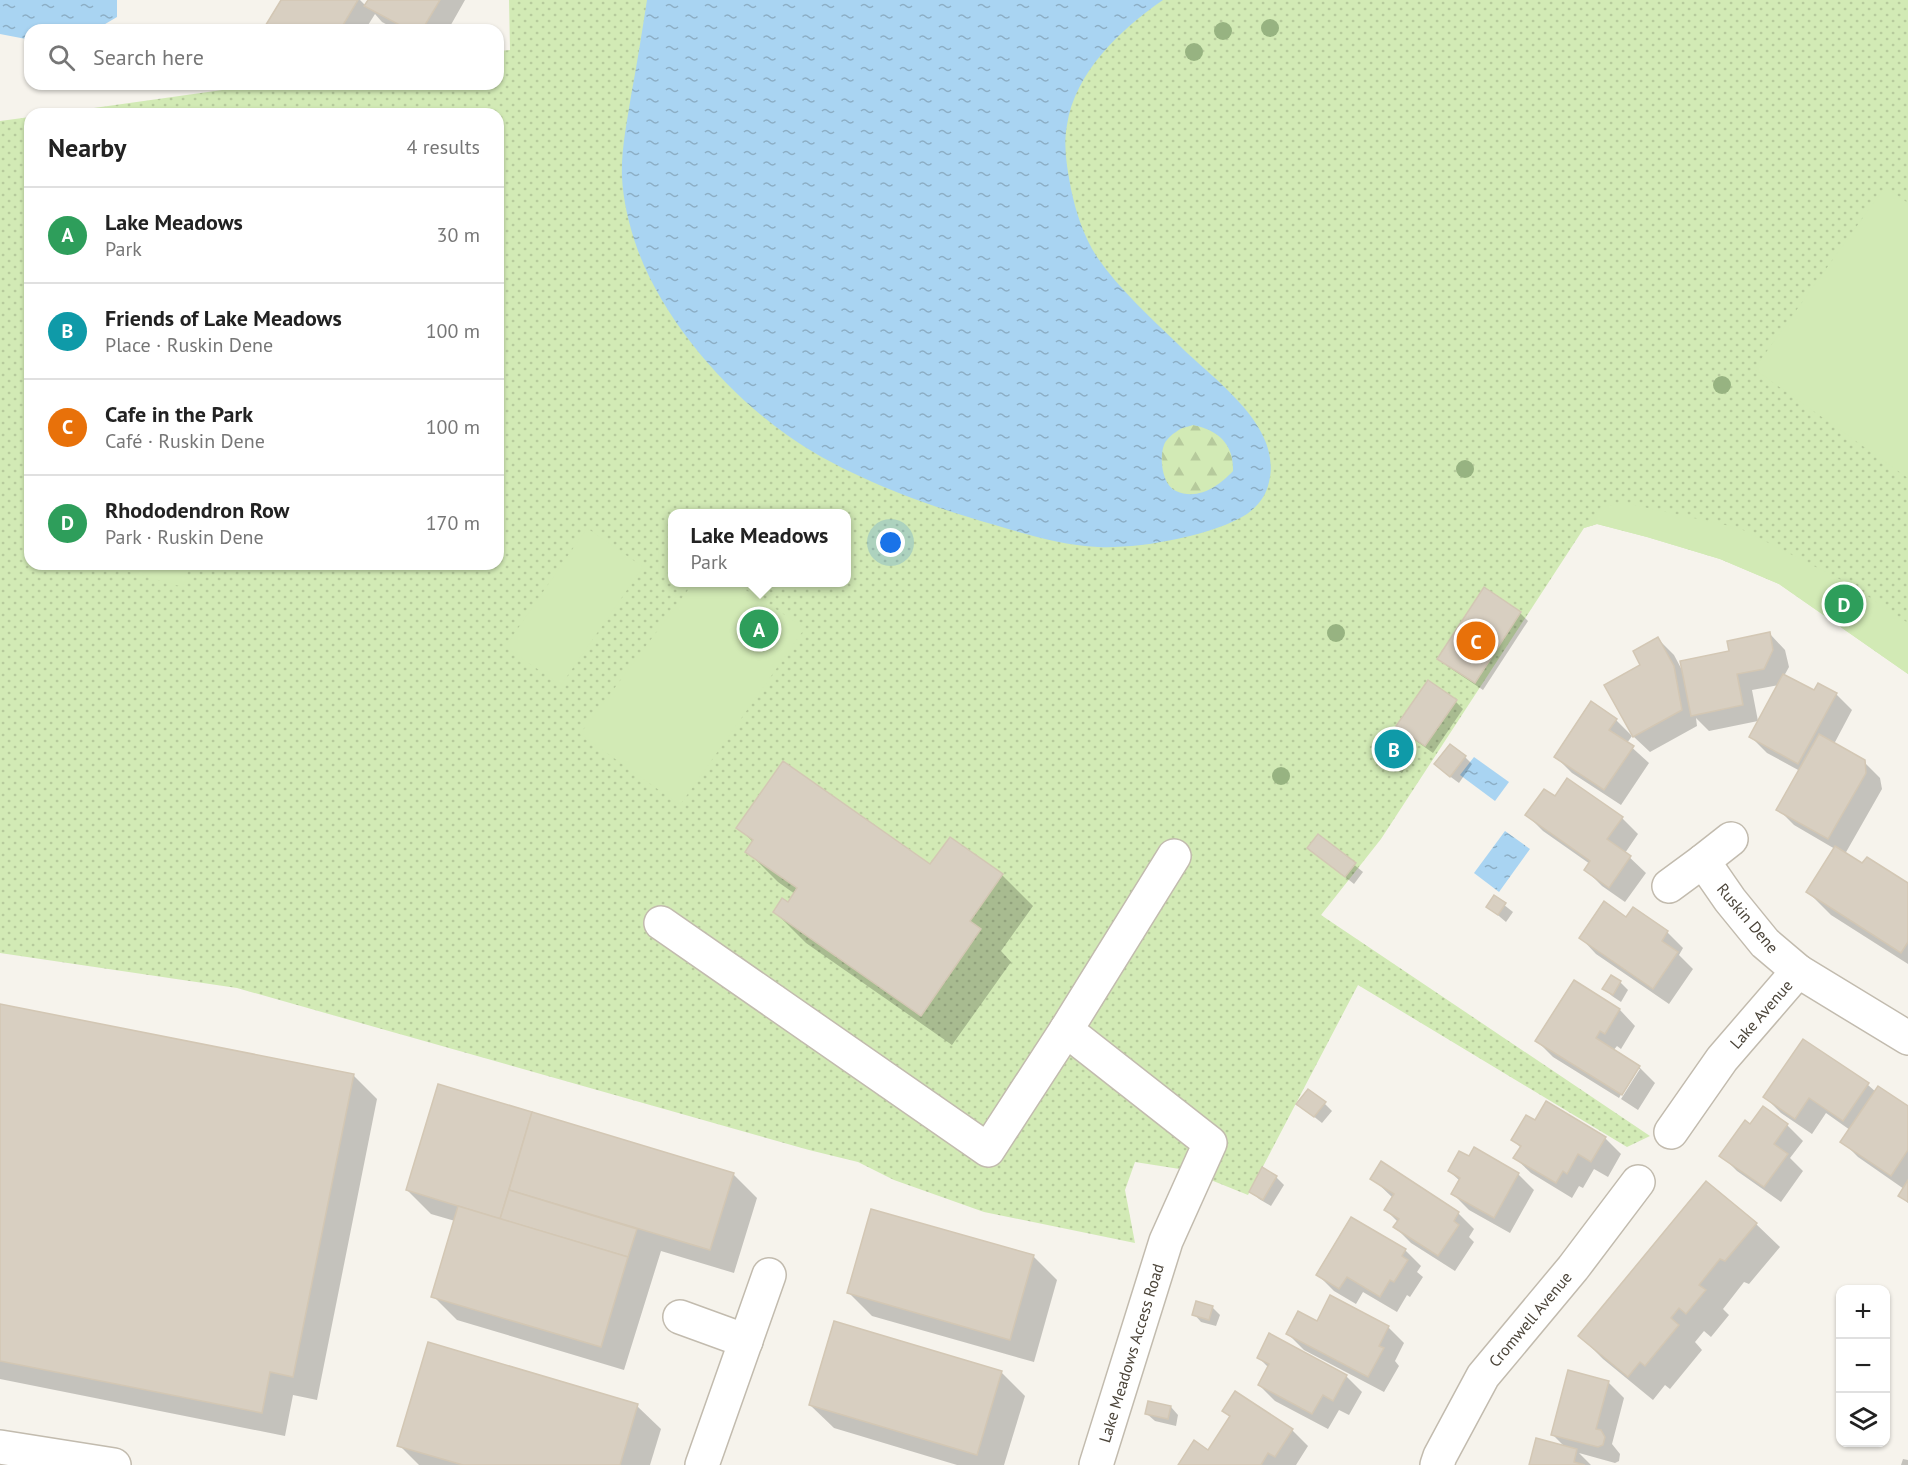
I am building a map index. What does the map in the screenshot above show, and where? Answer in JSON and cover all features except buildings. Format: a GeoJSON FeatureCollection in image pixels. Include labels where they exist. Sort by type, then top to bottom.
{"type":"FeatureCollection","features":[{"type":"Feature","properties":{"kind":"street"},"geometry":{"type":"LineString","coordinates":[[1669,886],[1731,839]]}},
{"type":"Feature","properties":{"kind":"street"},"geometry":{"type":"LineString","coordinates":[[661,923],[988,1150],[1174,856]]}},
{"type":"Feature","properties":{"kind":"street","name":"Ruskin Dene"},"geometry":{"type":"LineString","coordinates":[[1703,861],[1730,900],[1765,943],[1798,971]]}},
{"type":"Feature","properties":{"kind":"street","name":"Lake Avenue"},"geometry":{"type":"LineString","coordinates":[[1671,1132],[1722,1059],[1798,971],[1908,1038]]}},
{"type":"Feature","properties":{"kind":"street","name":"Lake Meadows Access Road"},"geometry":{"type":"LineString","coordinates":[[1066,1030],[1210,1143],[1166,1241],[1096,1465]]}},
{"type":"Feature","properties":{"kind":"street","name":"Cromwell Avenue"},"geometry":{"type":"LineString","coordinates":[[1437,1465],[1483,1376],[1573,1268],[1638,1182]]}},
{"type":"Feature","properties":{"kind":"street"},"geometry":{"type":"LineString","coordinates":[[702,1465],[769,1275]]}},
{"type":"Feature","properties":{"kind":"street"},"geometry":{"type":"LineString","coordinates":[[680,1317],[746,1341]]}},
{"type":"Feature","properties":{"kind":"street"},"geometry":{"type":"LineString","coordinates":[[0,1448],[47,1460],[114,1465]]}},
{"type":"Feature","properties":{"kind":"green space"},"geometry":{"type":"Polygon","coordinates":[[[509,0],[1908,0],[1908,674],[1779,584],[1720,559],[1647,537],[1597,524],[1584,528],[1381,839],[1321,915],[1650,1136],[1627,1147],[1358,985],[1248,1195],[1186,1170],[1135,1162],[1125,1190],[1135,1243],[984,1212],[894,1180],[858,1162],[237,988],[0,953],[0,121],[24,118],[24,570],[504,570],[504,108],[94,108],[222,90],[504,90],[504,50],[510,50],[509,0]]]}},
{"type":"Feature","properties":{"kind":"green space"},"geometry":{"type":"Polygon","coordinates":[[[1885,187],[1908,203],[1908,478],[1754,369],[1885,187]]]}},
{"type":"Feature","properties":{"kind":"green space"},"geometry":{"type":"Polygon","coordinates":[[[1193,425],[1210,430],[1223,440],[1231,453],[1233,471],[1215,487],[1191,494],[1177,491],[1167,481],[1162,454],[1165,442],[1171,436],[1193,425]]]}},
{"type":"Feature","properties":{"kind":"green space"},"geometry":{"type":"Polygon","coordinates":[[[1625,503],[1739,528],[1851,585],[1908,623],[1908,674],[1779,584],[1720,559],[1647,537],[1597,524],[1584,528],[1601,507],[1625,503]]]}},
{"type":"Feature","properties":{"kind":"green space"},"geometry":{"type":"Polygon","coordinates":[[[587,528],[643,567],[561,685],[505,647],[587,528]]]}},
{"type":"Feature","properties":{"kind":"green space"},"geometry":{"type":"Polygon","coordinates":[[[122,570],[188,570],[183,587],[122,570]]]}},
{"type":"Feature","properties":{"kind":"green space"},"geometry":{"type":"Polygon","coordinates":[[[690,587],[741,587],[805,628],[680,805],[580,734],[690,587]]]}},
{"type":"Feature","properties":{"kind":"water"},"geometry":{"type":"Polygon","coordinates":[[[0,0],[117,0],[117,17],[105,24],[24,24],[24,39],[0,34],[0,0]]]}},
{"type":"Feature","properties":{"kind":"water"},"geometry":{"type":"Polygon","coordinates":[[[647,0],[1163,0],[1116,38],[1079,87],[1067,125],[1065,141],[1071,189],[1084,233],[1106,269],[1147,314],[1227,389],[1256,423],[1266,442],[1271,461],[1268,487],[1258,504],[1247,514],[1232,522],[1175,540],[1114,547],[1059,542],[969,517],[887,488],[834,464],[787,435],[764,417],[719,375],[680,327],[648,275],[631,230],[624,195],[622,157],[647,0]],[[1193,425],[1178,431],[1165,443],[1163,450],[1165,477],[1171,488],[1184,494],[1200,493],[1215,487],[1233,471],[1231,453],[1223,440],[1202,427],[1193,425]]]}},
{"type":"Feature","properties":{"kind":"water"},"geometry":{"type":"Polygon","coordinates":[[[1474,757],[1509,782],[1495,801],[1460,775],[1474,757]]]}},
{"type":"Feature","properties":{"kind":"water"},"geometry":{"type":"Polygon","coordinates":[[[1505,831],[1530,849],[1499,892],[1474,873],[1505,831]]]}},
{"type":"Feature","properties":{"kind":"place","name":"Rhododendron Row"},"geometry":{"type":"Point","coordinates":[1844,604]}},
{"type":"Feature","properties":{"kind":"place","name":"Lake Meadows"},"geometry":{"type":"Point","coordinates":[759,629]}},
{"type":"Feature","properties":{"kind":"place","name":"Cafe in the Park"},"geometry":{"type":"Point","coordinates":[1476,641]}},
{"type":"Feature","properties":{"kind":"place","name":"Friends of Lake Meadows"},"geometry":{"type":"Point","coordinates":[1394,749]}}]}
